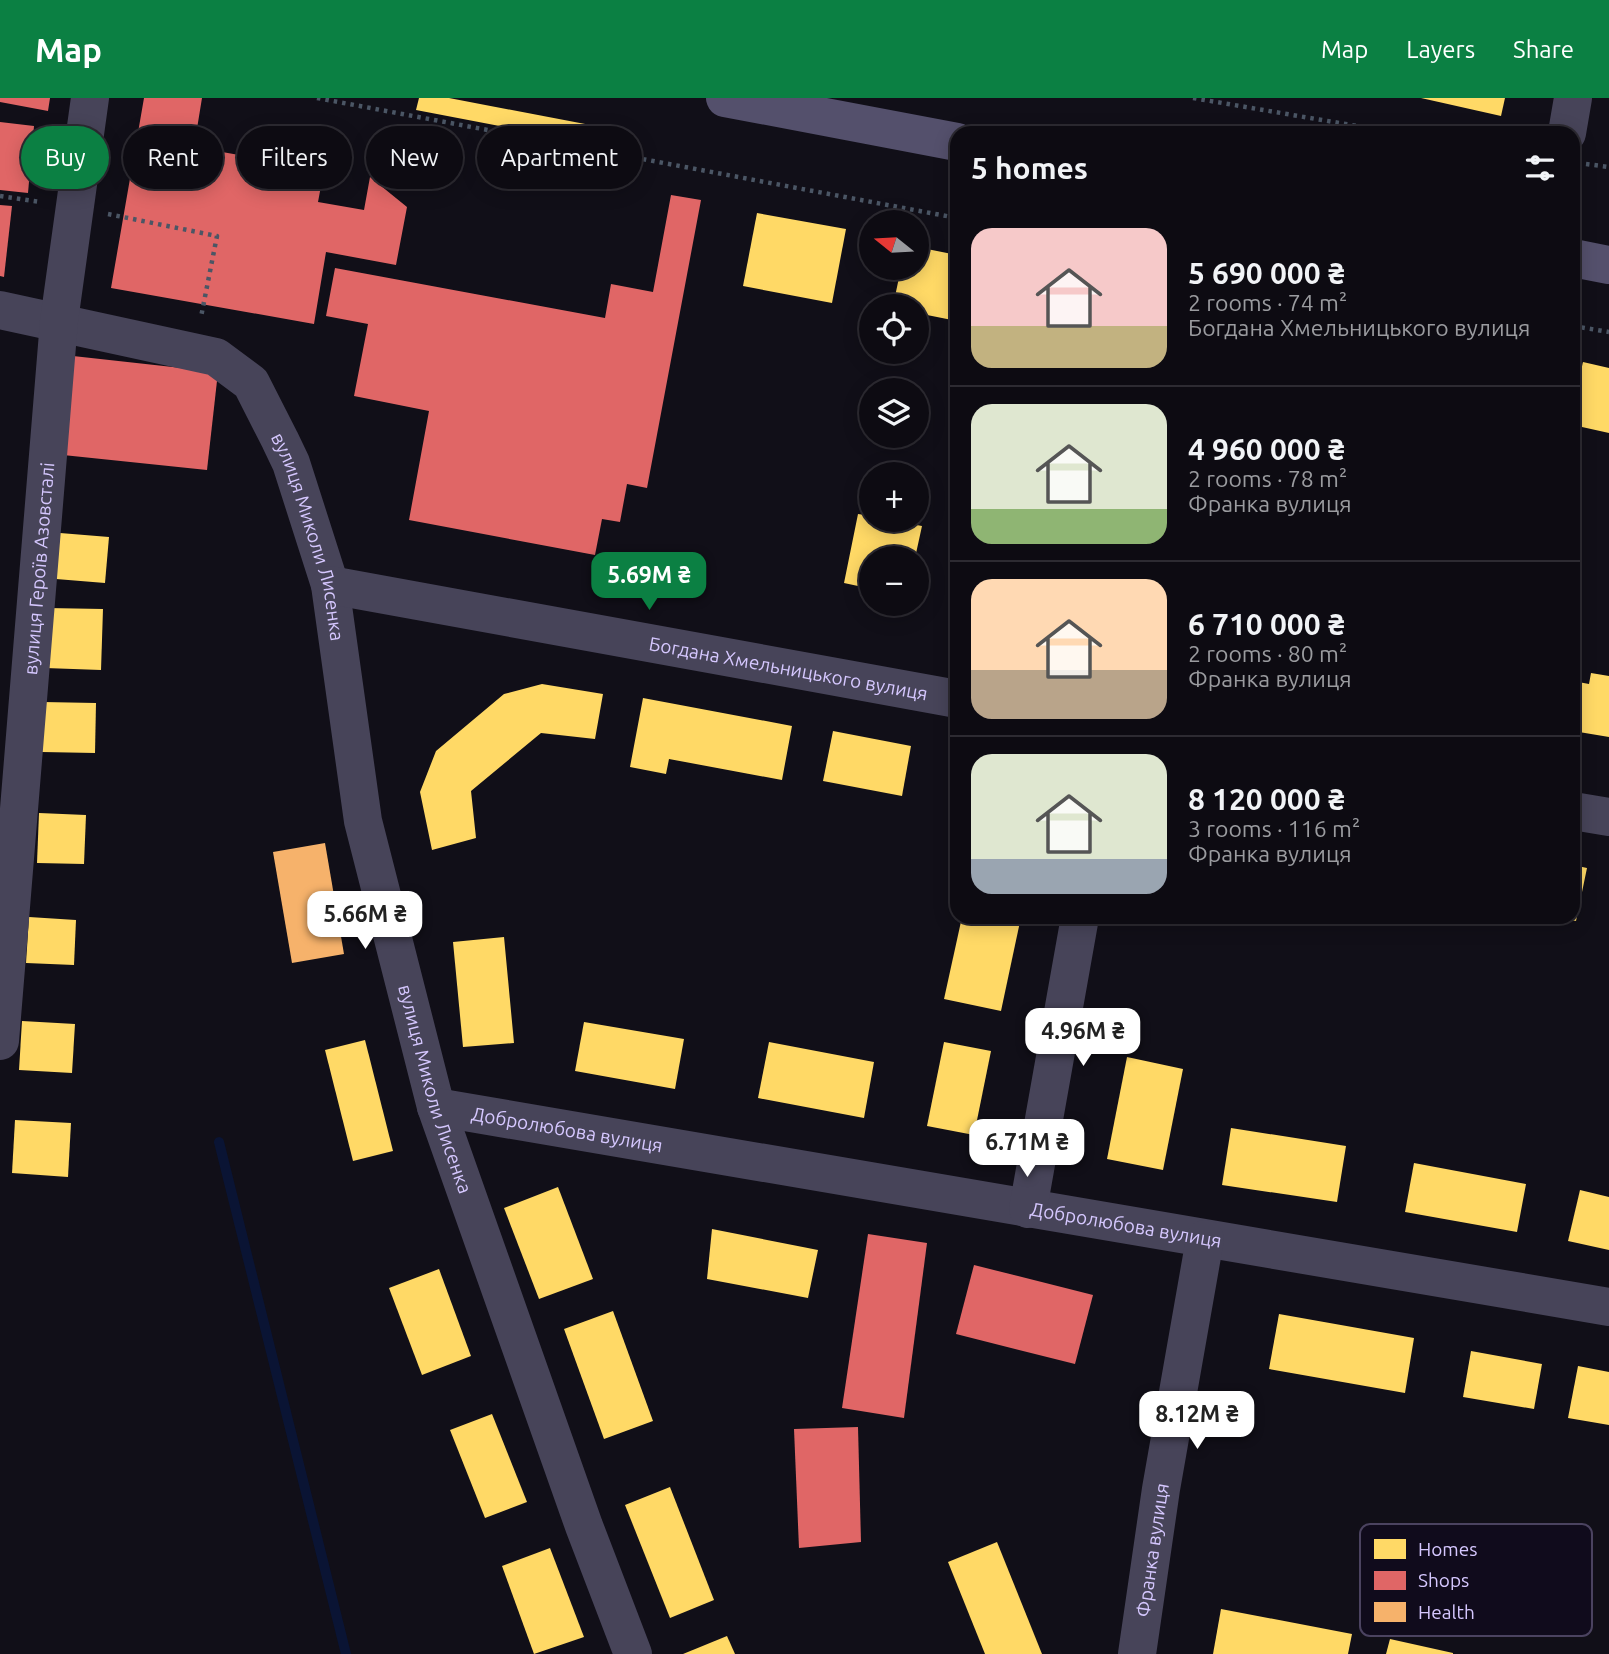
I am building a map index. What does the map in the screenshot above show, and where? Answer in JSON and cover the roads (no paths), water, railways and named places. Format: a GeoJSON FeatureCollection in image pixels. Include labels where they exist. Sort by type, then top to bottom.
{"type":"FeatureCollection","features":[{"type":"Feature","properties":{"kind":"street","name":"вулиця Героїв Азовсталі"},"geometry":{"type":"LineString","coordinates":[[0,1041],[60,321],[90,98]]}},
{"type":"Feature","properties":{"kind":"street"},"geometry":{"type":"LineString","coordinates":[[726,98],[950,141]]}},
{"type":"Feature","properties":{"kind":"street"},"geometry":{"type":"LineString","coordinates":[[1568,126],[1573,98]]}},
{"type":"Feature","properties":{"kind":"street"},"geometry":{"type":"LineString","coordinates":[[1580,259],[1609,265]]}},
{"type":"Feature","properties":{"kind":"street","name":"вулиця Миколи Лисенка"},"geometry":{"type":"LineString","coordinates":[[0,310],[216,357],[251,383],[290,464],[330,584],[363,821],[436,1107],[584,1526],[633,1654]]}},
{"type":"Feature","properties":{"kind":"street","name":"Богдана Хмельницького вулиця"},"geometry":{"type":"LineString","coordinates":[[330,584],[950,698]]}},
{"type":"Feature","properties":{"kind":"street"},"geometry":{"type":"LineString","coordinates":[[1580,812],[1609,817]]}},
{"type":"Feature","properties":{"kind":"street"},"geometry":{"type":"LineString","coordinates":[[1028,1209],[1079,924]]}},
{"type":"Feature","properties":{"kind":"street","name":"Добролюбова вулиця"},"geometry":{"type":"LineString","coordinates":[[436,1107],[1609,1307]]}},
{"type":"Feature","properties":{"kind":"street","name":"Франка вулиця"},"geometry":{"type":"LineString","coordinates":[[1137,1654],[1161,1489],[1205,1239]]}},
{"type":"Feature","properties":{"kind":"waterway"},"geometry":{"type":"LineString","coordinates":[[219,1142],[346,1654]]}}]}
